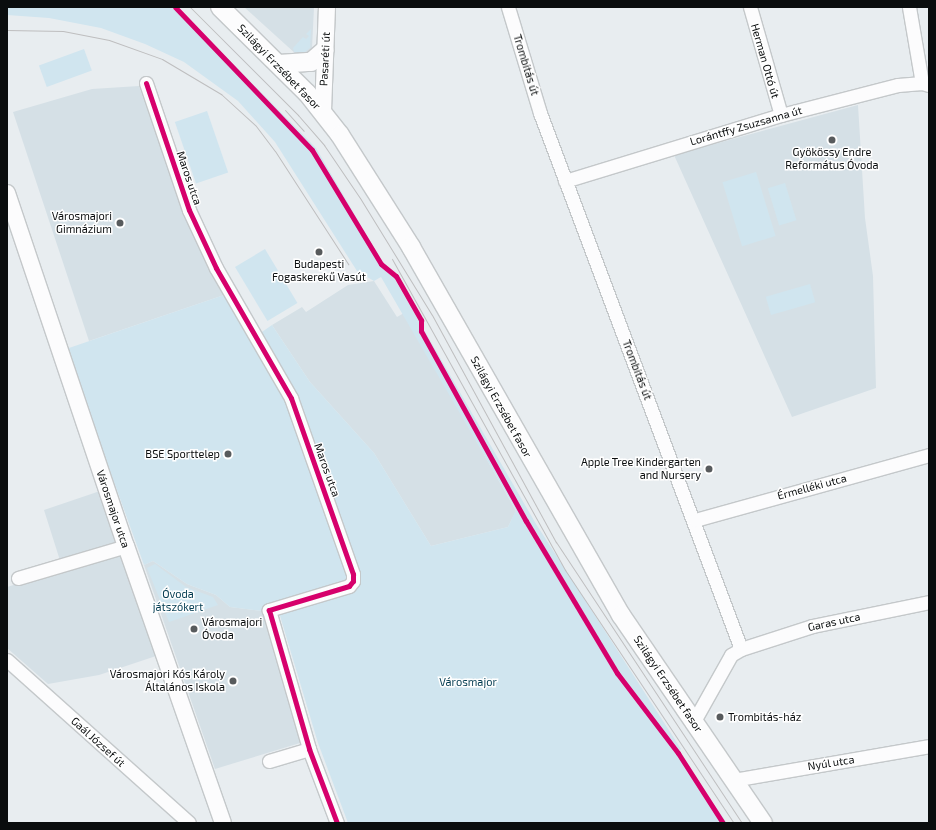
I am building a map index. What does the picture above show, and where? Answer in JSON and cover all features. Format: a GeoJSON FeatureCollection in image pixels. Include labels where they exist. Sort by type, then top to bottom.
{"type":"FeatureCollection","features":[{"type":"Feature","properties":{"kind":"main road","name":"Szilágyi Erzsébet fasor"},"geometry":{"type":"LineString","coordinates":[[220,7],[279,64],[323,112],[411,246],[621,615],[763,823]]}},
{"type":"Feature","properties":{"kind":"main road"},"geometry":{"type":"LineString","coordinates":[[279,64],[311,62],[325,50]]}},
{"type":"Feature","properties":{"kind":"street","name":"Pasaréti út"},"geometry":{"type":"LineString","coordinates":[[323,112],[327,7]]}},
{"type":"Feature","properties":{"kind":"street","name":"Trombitás út"},"geometry":{"type":"LineString","coordinates":[[508,7],[540,114],[695,520],[741,649]]}},
{"type":"Feature","properties":{"kind":"street","name":"Herman Ottó út"},"geometry":{"type":"LineString","coordinates":[[750,7],[781,115]]}},
{"type":"Feature","properties":{"kind":"street"},"geometry":{"type":"LineString","coordinates":[[909,7],[925,84]]}},
{"type":"Feature","properties":{"kind":"street","name":"Maros utca"},"geometry":{"type":"LineString","coordinates":[[146,83],[189,210],[216,268],[291,398],[353,574],[353,581],[349,586],[269,610],[309,749],[337,823]]}},
{"type":"Feature","properties":{"kind":"street","name":"Lorántffy Zsuzsanna út"},"geometry":{"type":"LineString","coordinates":[[565,181],[781,115],[898,86],[925,84]]}},
{"type":"Feature","properties":{"kind":"street","name":"Városmajor utca"},"geometry":{"type":"LineString","coordinates":[[7,193],[126,546],[223,823]]}},
{"type":"Feature","properties":{"kind":"street","name":"Érmelléki utca"},"geometry":{"type":"LineString","coordinates":[[695,520],[929,455]]}},
{"type":"Feature","properties":{"kind":"street"},"geometry":{"type":"LineString","coordinates":[[18,578],[126,546]]}},
{"type":"Feature","properties":{"kind":"street","name":"Garas utca"},"geometry":{"type":"LineString","coordinates":[[741,649],[812,626],[929,602]]}},
{"type":"Feature","properties":{"kind":"street"},"geometry":{"type":"LineString","coordinates":[[694,721],[732,655],[741,649]]}},
{"type":"Feature","properties":{"kind":"street","name":"Gaál József út"},"geometry":{"type":"LineString","coordinates":[[7,660],[189,823]]}},
{"type":"Feature","properties":{"kind":"street","name":"Nyúl utca"},"geometry":{"type":"LineString","coordinates":[[733,780],[929,746]]}},
{"type":"Feature","properties":{"kind":"street"},"geometry":{"type":"LineString","coordinates":[[269,761],[309,749]]}},
{"type":"Feature","properties":{"kind":"shaded area"},"geometry":{"type":"Polygon","coordinates":[[[244,7],[314,7],[312,48],[303,55],[297,55],[244,7]]]}},
{"type":"Feature","properties":{"kind":"shaded area","name":"Városmajori Gimnázium"},"geometry":{"type":"Polygon","coordinates":[[[139,86],[181,203],[227,294],[89,341],[13,112],[92,89],[139,86]]]}},
{"type":"Feature","properties":{"kind":"shaded area"},"geometry":{"type":"Polygon","coordinates":[[[858,105],[865,218],[873,276],[876,388],[792,417],[674,155],[858,105]]]}},
{"type":"Feature","properties":{"kind":"shaded area"},"geometry":{"type":"Polygon","coordinates":[[[374,281],[397,317],[404,313],[516,511],[508,527],[431,546],[374,453],[310,382],[272,325],[302,307],[306,312],[348,285],[374,281]]]}},
{"type":"Feature","properties":{"kind":"shaded area"},"geometry":{"type":"Polygon","coordinates":[[[100,491],[156,656],[99,675],[48,684],[7,648],[7,587],[63,570],[44,510],[100,491]]]}},
{"type":"Feature","properties":{"kind":"shaded area","name":"Városmajori Kós Károly Általános Iskola"},"geometry":{"type":"Polygon","coordinates":[[[153,561],[187,584],[216,595],[230,607],[262,611],[300,743],[215,769],[144,565],[153,561]]]}},
{"type":"Feature","properties":{"kind":"green space","name":"Városmajor"},"geometry":{"type":"Polygon","coordinates":[[[7,7],[177,7],[316,148],[384,265],[386,264],[536,524],[681,749],[677,752],[706,801],[710,799],[727,823],[348,823],[318,743],[278,609],[262,611],[230,607],[216,595],[187,584],[153,561],[144,565],[66,349],[227,294],[259,334],[272,325],[310,382],[374,453],[431,546],[508,527],[516,510],[381,277],[374,281],[357,271],[275,142],[238,101],[184,62],[145,44],[101,28],[49,18],[7,15],[7,7]]]}},
{"type":"Feature","properties":{"kind":"green space"},"geometry":{"type":"Polygon","coordinates":[[[311,29],[310,48],[302,54],[294,52],[293,48],[303,37],[306,39],[309,36],[306,34],[311,29]]]}},
{"type":"Feature","properties":{"kind":"green space"},"geometry":{"type":"Polygon","coordinates":[[[84,49],[92,71],[47,87],[39,65],[84,49]]]}},
{"type":"Feature","properties":{"kind":"green space"},"geometry":{"type":"Polygon","coordinates":[[[207,111],[228,172],[196,184],[175,122],[207,111]]]}},
{"type":"Feature","properties":{"kind":"green space"},"geometry":{"type":"Polygon","coordinates":[[[756,172],[776,236],[742,246],[723,182],[756,172]]]}},
{"type":"Feature","properties":{"kind":"green space"},"geometry":{"type":"Polygon","coordinates":[[[785,183],[796,220],[779,226],[768,188],[785,183]]]}},
{"type":"Feature","properties":{"kind":"green space"},"geometry":{"type":"Polygon","coordinates":[[[265,249],[297,303],[267,321],[235,267],[265,249]]]}},
{"type":"Feature","properties":{"kind":"green space"},"geometry":{"type":"Polygon","coordinates":[[[810,284],[815,302],[771,315],[766,297],[810,284]]]}},
{"type":"Feature","properties":{"kind":"green space","name":"Óvoda játszókert"},"geometry":{"type":"Polygon","coordinates":[[[155,564],[186,587],[213,597],[218,605],[169,622],[147,568],[155,564]]]}},
{"type":"Feature","properties":{"kind":"tram line"},"geometry":{"type":"LineString","coordinates":[[190,7],[298,115],[324,145],[360,198],[432,315],[556,542],[742,823]]}},
{"type":"Feature","properties":{"kind":"tram line"},"geometry":{"type":"LineString","coordinates":[[7,30],[63,31],[109,40],[162,59],[221,94],[256,126],[275,151],[348,264]]}},
{"type":"Feature","properties":{"kind":"tram line"},"geometry":{"type":"LineString","coordinates":[[285,110],[304,131]]}},
{"type":"Feature","properties":{"kind":"tram line"},"geometry":{"type":"LineString","coordinates":[[392,259],[565,570],[734,823]]}},
{"type":"Feature","properties":{"kind":"cycle path"},"geometry":{"type":"LineString","coordinates":[[175,7],[312,150],[381,264],[396,276],[421,320],[421,331],[526,521],[617,673],[678,753],[723,823]]}},
{"type":"Feature","properties":{"kind":"cycle path"},"geometry":{"type":"LineString","coordinates":[[146,83],[189,210],[216,268],[291,398],[353,574],[353,581],[349,586],[269,610],[309,749],[337,823]]}},
{"type":"Feature","properties":{"kind":"place","name":"Gyökössy Endre Református Óvoda"},"geometry":{"type":"Point","coordinates":[832,140]}},
{"type":"Feature","properties":{"kind":"place","name":"Városmajori Gimnázium"},"geometry":{"type":"Point","coordinates":[120,223]}},
{"type":"Feature","properties":{"kind":"place","name":"Budapesti Fogaskerekű Vasút"},"geometry":{"type":"Point","coordinates":[319,252]}},
{"type":"Feature","properties":{"kind":"place","name":"BSE Sporttelep"},"geometry":{"type":"Point","coordinates":[228,454]}},
{"type":"Feature","properties":{"kind":"place","name":"Apple Tree Kindergarten and Nursery"},"geometry":{"type":"Point","coordinates":[709,469]}},
{"type":"Feature","properties":{"kind":"place","name":"Városmajori Óvoda"},"geometry":{"type":"Point","coordinates":[194,629]}},
{"type":"Feature","properties":{"kind":"place","name":"Városmajori Kós Károly Általános Iskola"},"geometry":{"type":"Point","coordinates":[233,681]}},
{"type":"Feature","properties":{"kind":"place","name":"Trombitás-ház"},"geometry":{"type":"Point","coordinates":[720,717]}}]}
